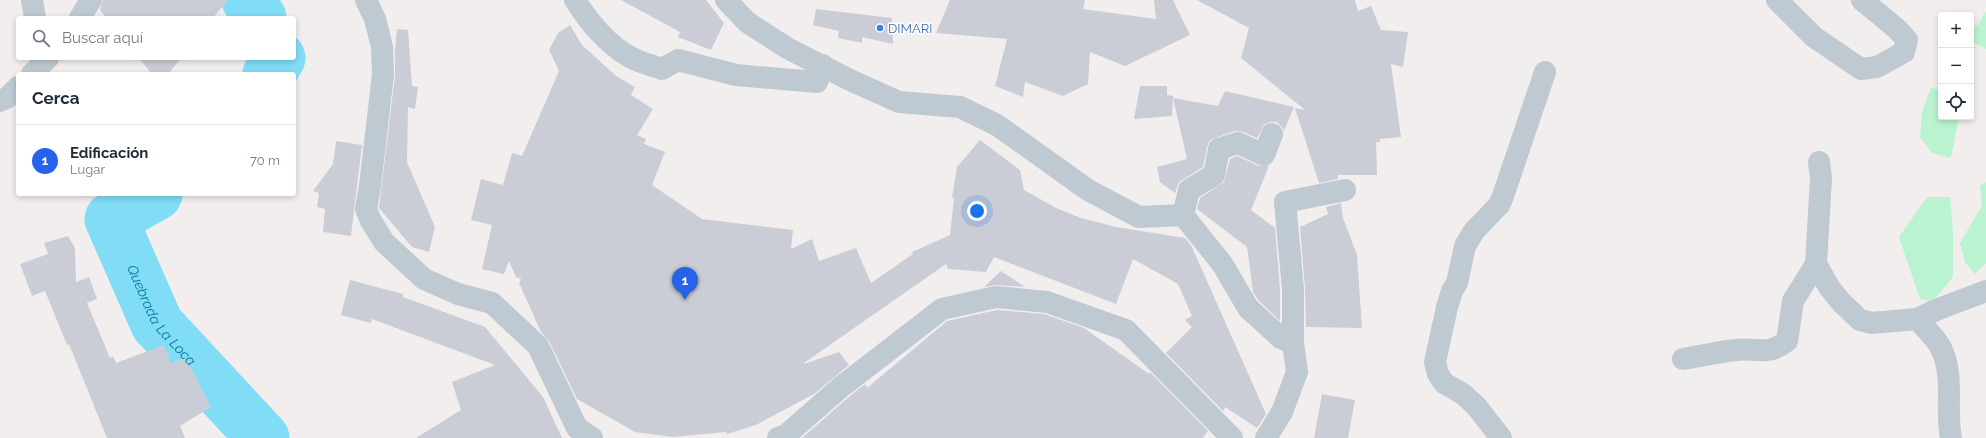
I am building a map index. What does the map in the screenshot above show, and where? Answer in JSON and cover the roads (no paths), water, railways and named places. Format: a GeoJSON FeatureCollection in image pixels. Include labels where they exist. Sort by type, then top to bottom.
{"type":"FeatureCollection","features":[{"type":"Feature","properties":{"kind":"street"},"geometry":{"type":"LineString","coordinates":[[32,0],[35,16]]}},
{"type":"Feature","properties":{"kind":"street"},"geometry":{"type":"LineString","coordinates":[[81,16],[91,0]]}},
{"type":"Feature","properties":{"kind":"street"},"geometry":{"type":"LineString","coordinates":[[366,0],[375,19],[382,48],[383,74],[366,209],[371,221],[384,242],[424,279],[458,294],[492,303],[538,346],[581,435]]}},
{"type":"Feature","properties":{"kind":"street"},"geometry":{"type":"LineString","coordinates":[[575,0],[582,12],[606,38],[630,58],[662,69],[678,60],[736,75],[817,82],[823,65]]}},
{"type":"Feature","properties":{"kind":"street"},"geometry":{"type":"LineString","coordinates":[[726,0],[747,22],[787,48],[850,80],[899,102],[960,107],[996,125],[1088,190],[1139,217],[1183,215]]}},
{"type":"Feature","properties":{"kind":"street"},"geometry":{"type":"LineString","coordinates":[[1777,0],[1814,37],[1861,69],[1877,67],[1904,52],[1907,40],[1897,28],[1862,0]]}},
{"type":"Feature","properties":{"kind":"street"},"geometry":{"type":"LineString","coordinates":[[1501,438],[1478,407],[1463,394],[1444,383],[1438,374],[1435,362],[1447,307],[1459,275],[1462,252],[1468,239],[1499,205],[1502,199],[1545,72]]}},
{"type":"Feature","properties":{"kind":"street"},"geometry":{"type":"LineString","coordinates":[[0,101],[7,98],[16,89]]}},
{"type":"Feature","properties":{"kind":"street"},"geometry":{"type":"LineString","coordinates":[[1183,215],[1189,190],[1214,175],[1218,149],[1238,143],[1264,155],[1272,134]]}},
{"type":"Feature","properties":{"kind":"street"},"geometry":{"type":"LineString","coordinates":[[1683,359],[1738,349],[1760,351],[1777,349],[1787,341],[1793,300],[1816,264],[1821,178],[1819,162]]}},
{"type":"Feature","properties":{"kind":"street"},"geometry":{"type":"LineString","coordinates":[[1266,438],[1282,412],[1297,372],[1293,343],[1293,289],[1285,202],[1345,190]]}},
{"type":"Feature","properties":{"kind":"street"},"geometry":{"type":"LineString","coordinates":[[1183,215],[1223,265],[1248,308],[1281,338],[1293,343]]}},
{"type":"Feature","properties":{"kind":"street"},"geometry":{"type":"LineString","coordinates":[[1816,264],[1829,287],[1841,302],[1860,320],[1872,323],[1917,319],[1986,291]]}},
{"type":"Feature","properties":{"kind":"street"},"geometry":{"type":"LineString","coordinates":[[778,438],[786,435],[841,387],[942,309],[996,297],[1047,302],[1126,330],[1232,438]]}},
{"type":"Feature","properties":{"kind":"street"},"geometry":{"type":"LineString","coordinates":[[1917,319],[1941,348],[1948,370],[1949,427],[1951,438]]}},
{"type":"Feature","properties":{"kind":"waterway","name":"Quebrada La Loca"},"geometry":{"type":"LineString","coordinates":[[248,0],[259,16]]}},
{"type":"Feature","properties":{"kind":"waterway","name":"Quebrada La Loca"},"geometry":{"type":"LineString","coordinates":[[270,72],[278,60]]}},
{"type":"Feature","properties":{"kind":"waterway","name":"Quebrada La Loca"},"geometry":{"type":"LineString","coordinates":[[152,196],[111,219],[157,324],[263,438]]}},
{"type":"Feature","properties":{"kind":"place","name":"DIMARI"},"geometry":{"type":"Point","coordinates":[880,28]}},
{"type":"Feature","properties":{"kind":"place","name":"Edificación"},"geometry":{"type":"Point","coordinates":[685,300]}}]}
